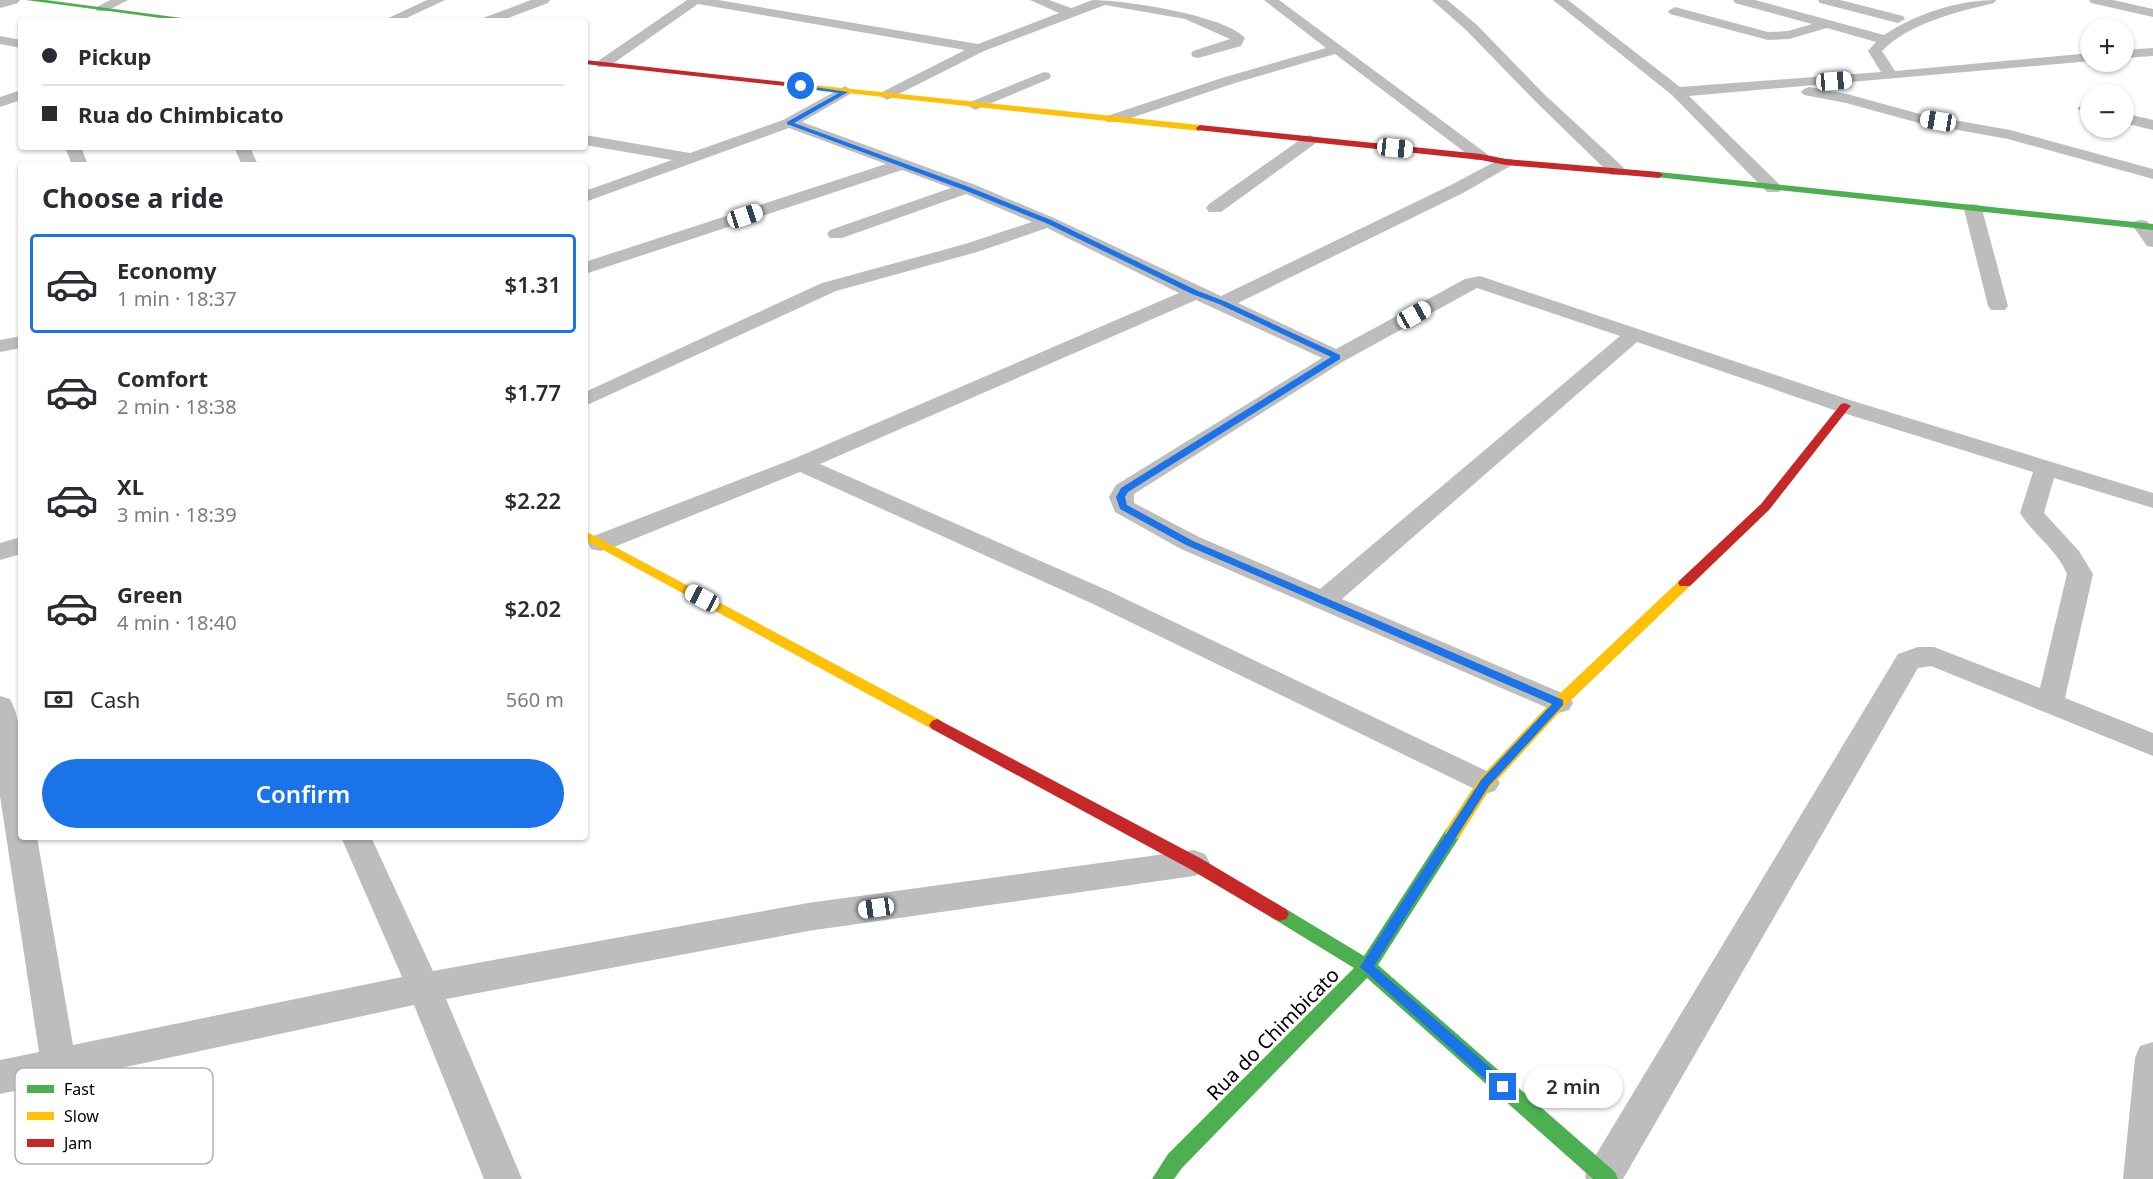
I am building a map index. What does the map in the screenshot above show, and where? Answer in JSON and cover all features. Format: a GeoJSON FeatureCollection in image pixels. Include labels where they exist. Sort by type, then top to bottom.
{"type":"FeatureCollection","features":[{"type":"Feature","properties":{"kind":"street"},"geometry":{"type":"LineString","coordinates":[[0,4],[13,0]]}},
{"type":"Feature","properties":{"kind":"street"},"geometry":{"type":"LineString","coordinates":[[29,0],[177,18]]}},
{"type":"Feature","properties":{"kind":"street"},"geometry":{"type":"LineString","coordinates":[[102,8],[121,0]]}},
{"type":"Feature","properties":{"kind":"street"},"geometry":{"type":"LineString","coordinates":[[396,18],[438,0]]}},
{"type":"Feature","properties":{"kind":"street"},"geometry":{"type":"LineString","coordinates":[[496,18],[543,0]]}},
{"type":"Feature","properties":{"kind":"street"},"geometry":{"type":"LineString","coordinates":[[603,64],[696,0],[979,48]]}},
{"type":"Feature","properties":{"kind":"street"},"geometry":{"type":"LineString","coordinates":[[1036,0],[1071,13]]}},
{"type":"Feature","properties":{"kind":"street"},"geometry":{"type":"LineString","coordinates":[[1270,0],[1481,157]]}},
{"type":"Feature","properties":{"kind":"street"},"geometry":{"type":"LineString","coordinates":[[1439,0],[1471,27],[1539,98],[1617,171]]}},
{"type":"Feature","properties":{"kind":"street"},"geometry":{"type":"LineString","coordinates":[[1560,0],[1677,92],[1773,188]]}},
{"type":"Feature","properties":{"kind":"street"},"geometry":{"type":"LineString","coordinates":[[1740,0],[1885,40]]}},
{"type":"Feature","properties":{"kind":"street"},"geometry":{"type":"LineString","coordinates":[[1825,0],[1898,20]]}},
{"type":"Feature","properties":{"kind":"street"},"geometry":{"type":"LineString","coordinates":[[1845,28],[1935,15],[1984,0]]}},
{"type":"Feature","properties":{"kind":"street"},"geometry":{"type":"LineString","coordinates":[[2096,0],[2153,13]]}},
{"type":"Feature","properties":{"kind":"street"},"geometry":{"type":"LineString","coordinates":[[887,95],[979,48],[1105,1],[1173,10],[1197,18],[1238,38],[1236,43],[1198,54]]}},
{"type":"Feature","properties":{"kind":"street"},"geometry":{"type":"LineString","coordinates":[[1675,11],[1768,36],[1789,35],[1826,24]]}},
{"type":"Feature","properties":{"kind":"street"},"geometry":{"type":"LineString","coordinates":[[1881,107],[1880,97],[1875,87],[1882,76],[1875,51],[1885,40],[1935,15]]}},
{"type":"Feature","properties":{"kind":"street"},"geometry":{"type":"LineString","coordinates":[[0,40],[18,43]]}},
{"type":"Feature","properties":{"kind":"street"},"geometry":{"type":"LineString","coordinates":[[1113,119],[1230,80],[1338,49]]}},
{"type":"Feature","properties":{"kind":"street"},"geometry":{"type":"LineString","coordinates":[[2134,53],[2153,52]]}},
{"type":"Feature","properties":{"kind":"street"},"geometry":{"type":"LineString","coordinates":[[1677,92],[2080,58]]}},
{"type":"Feature","properties":{"kind":"street"},"geometry":{"type":"LineString","coordinates":[[588,62],[845,92],[1481,157],[1506,162],[1617,171],[2147,226],[2153,242]]}},
{"type":"Feature","properties":{"kind":"street"},"geometry":{"type":"LineString","coordinates":[[975,105],[1044,76]]}},
{"type":"Feature","properties":{"kind":"street"},"geometry":{"type":"LineString","coordinates":[[1772,85],[1881,107],[1919,118],[2019,137],[2153,174]]}},
{"type":"Feature","properties":{"kind":"street"},"geometry":{"type":"LineString","coordinates":[[588,197],[789,123],[845,92]]}},
{"type":"Feature","properties":{"kind":"street"},"geometry":{"type":"LineString","coordinates":[[0,102],[18,96]]}},
{"type":"Feature","properties":{"kind":"street"},"geometry":{"type":"LineString","coordinates":[[2134,120],[2153,124]]}},
{"type":"Feature","properties":{"kind":"street"},"geometry":{"type":"LineString","coordinates":[[789,123],[967,188],[1048,222],[1195,293],[1222,303],[1337,357]]}},
{"type":"Feature","properties":{"kind":"street"},"geometry":{"type":"LineString","coordinates":[[1215,208],[1310,140]]}},
{"type":"Feature","properties":{"kind":"street"},"geometry":{"type":"LineString","coordinates":[[588,141],[696,159]]}},
{"type":"Feature","properties":{"kind":"street"},"geometry":{"type":"LineString","coordinates":[[1222,303],[1457,189],[1506,162]]}},
{"type":"Feature","properties":{"kind":"street"},"geometry":{"type":"LineString","coordinates":[[588,267],[900,165]]}},
{"type":"Feature","properties":{"kind":"street"},"geometry":{"type":"LineString","coordinates":[[836,234],[967,188]]}},
{"type":"Feature","properties":{"kind":"street"},"geometry":{"type":"LineString","coordinates":[[1973,209],[1998,306]]}},
{"type":"Feature","properties":{"kind":"street"},"geometry":{"type":"LineString","coordinates":[[588,399],[829,287],[971,248],[1048,222]]}},
{"type":"Feature","properties":{"kind":"street"},"geometry":{"type":"LineString","coordinates":[[1559,703],[1190,543],[1123,507],[1121,497],[1124,490],[1337,357],[1472,283],[1480,282],[1845,406],[2153,501]]}},
{"type":"Feature","properties":{"kind":"street"},"geometry":{"type":"LineString","coordinates":[[592,539],[801,464],[1195,293]]}},
{"type":"Feature","properties":{"kind":"street"},"geometry":{"type":"LineString","coordinates":[[1324,600],[1633,335]]}},
{"type":"Feature","properties":{"kind":"street"},"geometry":{"type":"LineString","coordinates":[[0,346],[18,343]]}},
{"type":"Feature","properties":{"kind":"street","name":"Rua do Chimbicato"},"geometry":{"type":"LineString","coordinates":[[1162,1179],[1175,1161],[1367,967],[1485,783],[1559,703],[1765,507],[1845,406]]}},
{"type":"Feature","properties":{"kind":"street"},"geometry":{"type":"LineString","coordinates":[[801,464],[1100,597],[1485,783]]}},
{"type":"Feature","properties":{"kind":"street"},"geometry":{"type":"LineString","coordinates":[[2046,468],[2032,513],[2037,523],[2073,559],[2080,574],[2050,703]]}},
{"type":"Feature","properties":{"kind":"street"},"geometry":{"type":"LineString","coordinates":[[592,539],[1194,863],[1367,967],[1606,1178],[1908,661],[1918,656],[1934,657],[2153,745]]}},
{"type":"Feature","properties":{"kind":"street"},"geometry":{"type":"LineString","coordinates":[[0,552],[18,546]]}},
{"type":"Feature","properties":{"kind":"street"},"geometry":{"type":"LineString","coordinates":[[0,706],[18,817]]}},
{"type":"Feature","properties":{"kind":"street"},"geometry":{"type":"LineString","coordinates":[[22,840],[59,1065]]}},
{"type":"Feature","properties":{"kind":"street"},"geometry":{"type":"LineString","coordinates":[[357,840],[424,988],[503,1179]]}},
{"type":"Feature","properties":{"kind":"street"},"geometry":{"type":"LineString","coordinates":[[44,1068],[424,988],[808,917],[1194,863]]}},
{"type":"Feature","properties":{"kind":"street"},"geometry":{"type":"LineString","coordinates":[[2142,1179],[2153,1058]]}},
{"type":"Feature","properties":{"kind":"street"},"geometry":{"type":"LineString","coordinates":[[0,1077],[15,1074]]}},
{"type":"Feature","properties":{"kind":"traffic: fast"},"geometry":{"type":"LineString","coordinates":[[29,0],[176,18]]}},
{"type":"Feature","properties":{"kind":"traffic: fast"},"geometry":{"type":"LineString","coordinates":[[1659,175],[2153,227]]}},
{"type":"Feature","properties":{"kind":"traffic: fast"},"geometry":{"type":"LineString","coordinates":[[1162,1179],[1175,1161],[1367,967],[1453,833]]}},
{"type":"Feature","properties":{"kind":"traffic: fast"},"geometry":{"type":"LineString","coordinates":[[1280,914],[1367,967],[1608,1179]]}},
{"type":"Feature","properties":{"kind":"traffic: slow"},"geometry":{"type":"LineString","coordinates":[[813,87],[1200,128]]}},
{"type":"Feature","properties":{"kind":"traffic: slow"},"geometry":{"type":"LineString","coordinates":[[588,537],[937,725]]}},
{"type":"Feature","properties":{"kind":"traffic: slow"},"geometry":{"type":"LineString","coordinates":[[1453,833],[1485,783],[1559,703],[1685,583]]}},
{"type":"Feature","properties":{"kind":"traffic: jam"},"geometry":{"type":"LineString","coordinates":[[588,62],[813,87]]}},
{"type":"Feature","properties":{"kind":"traffic: jam"},"geometry":{"type":"LineString","coordinates":[[1200,128],[1481,157],[1506,162],[1659,175]]}},
{"type":"Feature","properties":{"kind":"traffic: jam"},"geometry":{"type":"LineString","coordinates":[[1685,583],[1765,507],[1845,406]]}},
{"type":"Feature","properties":{"kind":"traffic: jam"},"geometry":{"type":"LineString","coordinates":[[937,725],[1194,863],[1280,914]]}},
{"type":"Feature","properties":{"kind":"route"},"geometry":{"type":"LineString","coordinates":[[801,86],[845,92],[789,123],[967,188],[1048,222],[1195,293],[1222,303],[1337,357],[1124,490],[1121,497],[1123,507],[1190,543],[1559,703],[1485,783],[1367,967],[1503,1087]]}}]}
